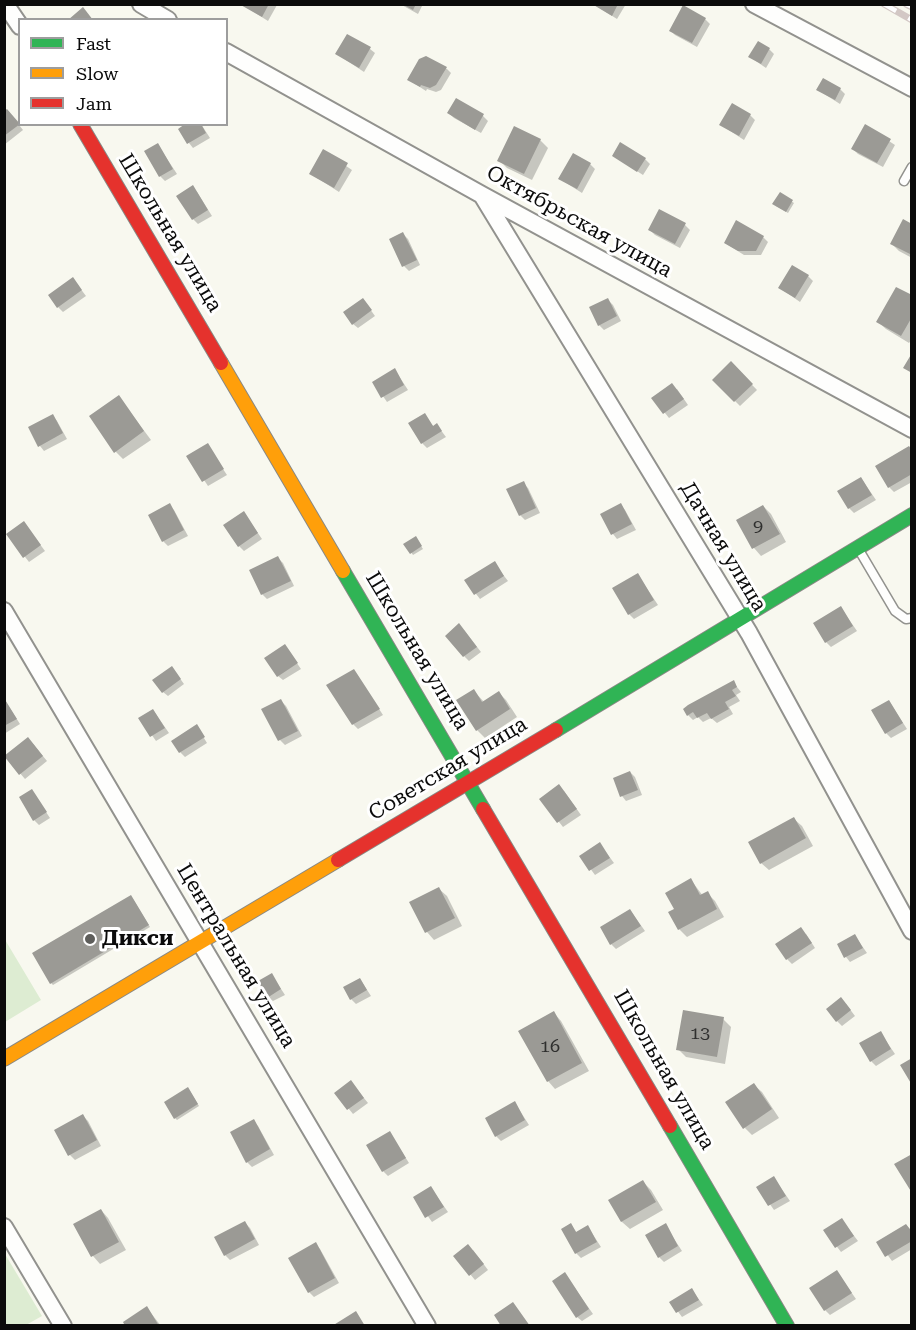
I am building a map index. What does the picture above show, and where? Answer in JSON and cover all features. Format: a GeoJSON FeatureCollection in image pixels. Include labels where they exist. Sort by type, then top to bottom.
{"type":"FeatureCollection","features":[{"type":"Feature","properties":{"kind":"street"},"geometry":{"type":"LineString","coordinates":[[6,4],[18,23]]}},
{"type":"Feature","properties":{"kind":"street"},"geometry":{"type":"LineString","coordinates":[[141,4],[165,18]]}},
{"type":"Feature","properties":{"kind":"street"},"geometry":{"type":"LineString","coordinates":[[754,4],[912,88]]}},
{"type":"Feature","properties":{"kind":"street","name":"Октябрьская улица"},"geometry":{"type":"LineString","coordinates":[[228,53],[482,195],[912,429]]}},
{"type":"Feature","properties":{"kind":"street","name":"Школьная улица"},"geometry":{"type":"LineString","coordinates":[[81,126],[787,1326]]}},
{"type":"Feature","properties":{"kind":"street","name":"Дачная улица"},"geometry":{"type":"LineString","coordinates":[[482,195],[741,620],[912,931]]}},
{"type":"Feature","properties":{"kind":"street","name":"Советская улица"},"geometry":{"type":"LineString","coordinates":[[4,1059],[741,620],[912,515]]}},
{"type":"Feature","properties":{"kind":"street","name":"Центральная улица"},"geometry":{"type":"LineString","coordinates":[[4,611],[427,1326]]}},
{"type":"Feature","properties":{"kind":"street"},"geometry":{"type":"LineString","coordinates":[[4,1227],[63,1326]]}},
{"type":"Feature","properties":{"kind":"lane"},"geometry":{"type":"LineString","coordinates":[[904,181],[912,167]]}},
{"type":"Feature","properties":{"kind":"lane"},"geometry":{"type":"LineString","coordinates":[[858,548],[895,611],[906,619],[912,618]]}},
{"type":"Feature","properties":{"kind":"green space"},"geometry":{"type":"Polygon","coordinates":[[[4,938],[41,1000],[5,1022],[4,1022],[4,938]]]}},
{"type":"Feature","properties":{"kind":"green space"},"geometry":{"type":"Polygon","coordinates":[[[5,1254],[42,1316],[26,1325],[5,1325],[5,1254]]]}},
{"type":"Feature","properties":{"kind":"building"},"geometry":{"type":"Polygon","coordinates":[[[239,4],[269,4],[262,17],[239,4]]]}},
{"type":"Feature","properties":{"kind":"building"},"geometry":{"type":"Polygon","coordinates":[[[402,4],[416,4],[413,10],[402,4]]]}},
{"type":"Feature","properties":{"kind":"building"},"geometry":{"type":"Polygon","coordinates":[[[592,4],[618,4],[612,16],[592,4]]]}},
{"type":"Feature","properties":{"kind":"building"},"geometry":{"type":"Polygon","coordinates":[[[683,5],[706,18],[692,43],[669,31],[683,5]]]}},
{"type":"Feature","properties":{"kind":"building"},"geometry":{"type":"Polygon","coordinates":[[[83,7],[91,18],[70,18],[83,7]]]}},
{"type":"Feature","properties":{"kind":"building"},"geometry":{"type":"Polygon","coordinates":[[[347,34],[371,47],[359,68],[335,54],[347,34]]]}},
{"type":"Feature","properties":{"kind":"building"},"geometry":{"type":"Polygon","coordinates":[[[758,41],[770,48],[761,64],[748,57],[758,41]]]}},
{"type":"Feature","properties":{"kind":"building"},"geometry":{"type":"Polygon","coordinates":[[[426,56],[447,67],[436,85],[430,88],[421,85],[420,87],[407,80],[419,59],[426,56]]]}},
{"type":"Feature","properties":{"kind":"building"},"geometry":{"type":"Polygon","coordinates":[[[823,78],[841,88],[835,100],[816,90],[823,78]]]}},
{"type":"Feature","properties":{"kind":"building"},"geometry":{"type":"Polygon","coordinates":[[[456,98],[484,114],[475,130],[447,113],[456,98]]]}},
{"type":"Feature","properties":{"kind":"building"},"geometry":{"type":"Polygon","coordinates":[[[732,103],[751,114],[739,136],[719,125],[732,103]]]}},
{"type":"Feature","properties":{"kind":"building"},"geometry":{"type":"Polygon","coordinates":[[[7,109],[18,122],[18,126],[4,136],[4,111],[7,109]]]}},
{"type":"Feature","properties":{"kind":"building"},"geometry":{"type":"Polygon","coordinates":[[[865,124],[891,139],[877,163],[851,149],[865,124]]]}},
{"type":"Feature","properties":{"kind":"building"},"geometry":{"type":"Polygon","coordinates":[[[182,126],[202,126],[206,133],[187,144],[178,129],[182,126]]]}},
{"type":"Feature","properties":{"kind":"building"},"geometry":{"type":"Polygon","coordinates":[[[514,126],[541,139],[524,174],[497,161],[514,126]]]}},
{"type":"Feature","properties":{"kind":"building"},"geometry":{"type":"Polygon","coordinates":[[[620,142],[646,158],[637,172],[612,156],[620,142]]]}},
{"type":"Feature","properties":{"kind":"building"},"geometry":{"type":"Polygon","coordinates":[[[158,143],[173,169],[159,177],[144,151],[158,143]]]}},
{"type":"Feature","properties":{"kind":"building"},"geometry":{"type":"Polygon","coordinates":[[[323,149],[348,163],[334,188],[309,174],[323,149]]]}},
{"type":"Feature","properties":{"kind":"building"},"geometry":{"type":"Polygon","coordinates":[[[573,153],[591,163],[577,189],[558,179],[573,153]]]}},
{"type":"Feature","properties":{"kind":"building"},"geometry":{"type":"Polygon","coordinates":[[[193,185],[208,210],[192,220],[176,196],[193,185]]]}},
{"type":"Feature","properties":{"kind":"building"},"geometry":{"type":"Polygon","coordinates":[[[780,192],[793,200],[786,212],[772,204],[780,192]]]}},
{"type":"Feature","properties":{"kind":"building"},"geometry":{"type":"Polygon","coordinates":[[[659,209],[686,223],[675,244],[648,230],[659,209]]]}},
{"type":"Feature","properties":{"kind":"building"},"geometry":{"type":"Polygon","coordinates":[[[903,219],[912,224],[912,255],[890,244],[903,219]]]}},
{"type":"Feature","properties":{"kind":"building"},"geometry":{"type":"Polygon","coordinates":[[[736,220],[764,236],[756,251],[738,251],[724,243],[736,220]]]}},
{"type":"Feature","properties":{"kind":"building"},"geometry":{"type":"Polygon","coordinates":[[[403,232],[417,260],[402,267],[389,239],[403,232]]]}},
{"type":"Feature","properties":{"kind":"building"},"geometry":{"type":"Polygon","coordinates":[[[792,265],[809,275],[795,298],[778,288],[792,265]]]}},
{"type":"Feature","properties":{"kind":"building"},"geometry":{"type":"Polygon","coordinates":[[[73,277],[82,290],[57,308],[48,295],[73,277]]]}},
{"type":"Feature","properties":{"kind":"building"},"geometry":{"type":"Polygon","coordinates":[[[896,287],[912,295],[912,317],[901,336],[876,322],[896,287]]]}},
{"type":"Feature","properties":{"kind":"building"},"geometry":{"type":"Polygon","coordinates":[[[363,298],[372,310],[352,325],[343,312],[363,298]]]}},
{"type":"Feature","properties":{"kind":"building"},"geometry":{"type":"Polygon","coordinates":[[[608,298],[617,316],[598,326],[589,307],[608,298]]]}},
{"type":"Feature","properties":{"kind":"building"},"geometry":{"type":"Polygon","coordinates":[[[912,353],[912,373],[903,368],[912,353]]]}},
{"type":"Feature","properties":{"kind":"building"},"geometry":{"type":"Polygon","coordinates":[[[731,361],[753,384],[734,402],[712,380],[731,361]]]}},
{"type":"Feature","properties":{"kind":"building"},"geometry":{"type":"Polygon","coordinates":[[[395,368],[404,385],[381,398],[372,382],[395,368]]]}},
{"type":"Feature","properties":{"kind":"building"},"geometry":{"type":"Polygon","coordinates":[[[672,383],[684,399],[663,414],[651,398],[672,383]]]}},
{"type":"Feature","properties":{"kind":"building"},"geometry":{"type":"Polygon","coordinates":[[[119,395],[144,431],[114,453],[89,416],[119,395]]]}},
{"type":"Feature","properties":{"kind":"building"},"geometry":{"type":"Polygon","coordinates":[[[425,413],[433,426],[437,423],[442,431],[421,444],[408,423],[425,413]]]}},
{"type":"Feature","properties":{"kind":"building"},"geometry":{"type":"Polygon","coordinates":[[[53,414],[63,433],[38,447],[28,427],[53,414]]]}},
{"type":"Feature","properties":{"kind":"building"},"geometry":{"type":"Polygon","coordinates":[[[208,443],[224,469],[202,482],[186,456],[208,443]]]}},
{"type":"Feature","properties":{"kind":"building"},"geometry":{"type":"Polygon","coordinates":[[[909,446],[912,450],[912,474],[888,488],[875,466],[909,446]]]}},
{"type":"Feature","properties":{"kind":"building"},"geometry":{"type":"Polygon","coordinates":[[[861,477],[872,495],[848,509],[837,491],[861,477]]]}},
{"type":"Feature","properties":{"kind":"building"},"geometry":{"type":"Polygon","coordinates":[[[524,481],[536,508],[519,516],[506,489],[524,481]]]}},
{"type":"Feature","properties":{"kind":"building"},"geometry":{"type":"Polygon","coordinates":[[[170,503],[184,530],[162,542],[148,515],[170,503]]]}},
{"type":"Feature","properties":{"kind":"building"},"geometry":{"type":"Polygon","coordinates":[[[621,503],[632,524],[611,535],[600,514],[621,503]]]}},
{"type":"Feature","properties":{"kind":"building"},"geometry":{"type":"Polygon","coordinates":[[[763,505],[780,534],[752,549],[736,520],[763,505]]]}},
{"type":"Feature","properties":{"kind":"building"},"geometry":{"type":"Polygon","coordinates":[[[244,511],[258,533],[238,547],[223,525],[244,511]]]}},
{"type":"Feature","properties":{"kind":"building"},"geometry":{"type":"Polygon","coordinates":[[[24,521],[41,545],[23,558],[6,534],[24,521]]]}},
{"type":"Feature","properties":{"kind":"building"},"geometry":{"type":"Polygon","coordinates":[[[416,536],[422,546],[410,554],[403,544],[416,536]]]}},
{"type":"Feature","properties":{"kind":"building"},"geometry":{"type":"Polygon","coordinates":[[[278,556],[291,581],[261,595],[249,570],[278,556]]]}},
{"type":"Feature","properties":{"kind":"building"},"geometry":{"type":"Polygon","coordinates":[[[495,561],[504,576],[474,595],[464,580],[495,561]]]}},
{"type":"Feature","properties":{"kind":"building"},"geometry":{"type":"Polygon","coordinates":[[[638,573],[654,600],[628,615],[612,588],[638,573]]]}},
{"type":"Feature","properties":{"kind":"building"},"geometry":{"type":"Polygon","coordinates":[[[841,606],[853,626],[825,643],[813,623],[841,606]]]}},
{"type":"Feature","properties":{"kind":"building"},"geometry":{"type":"Polygon","coordinates":[[[459,623],[477,647],[463,657],[445,636],[459,623]]]}},
{"type":"Feature","properties":{"kind":"building"},"geometry":{"type":"Polygon","coordinates":[[[285,644],[298,663],[277,677],[264,658],[285,644]]]}},
{"type":"Feature","properties":{"kind":"building"},"geometry":{"type":"Polygon","coordinates":[[[172,666],[181,679],[162,693],[152,680],[172,666]]]}},
{"type":"Feature","properties":{"kind":"building"},"geometry":{"type":"Polygon","coordinates":[[[354,669],[380,709],[352,725],[326,685],[354,669]]]}},
{"type":"Feature","properties":{"kind":"building"},"geometry":{"type":"Polygon","coordinates":[[[734,680],[737,687],[732,690],[736,696],[725,702],[729,709],[711,719],[707,713],[697,718],[693,712],[687,716],[683,709],[688,705],[734,680]]]}},
{"type":"Feature","properties":{"kind":"building"},"geometry":{"type":"Polygon","coordinates":[[[474,689],[482,702],[499,691],[510,709],[476,731],[456,700],[474,689]]]}},
{"type":"Feature","properties":{"kind":"building"},"geometry":{"type":"Polygon","coordinates":[[[4,698],[17,719],[4,726],[4,698]]]}},
{"type":"Feature","properties":{"kind":"building"},"geometry":{"type":"Polygon","coordinates":[[[281,699],[298,731],[278,741],[261,709],[281,699]]]}},
{"type":"Feature","properties":{"kind":"building"},"geometry":{"type":"Polygon","coordinates":[[[889,700],[903,723],[885,734],[871,710],[889,700]]]}},
{"type":"Feature","properties":{"kind":"building"},"geometry":{"type":"Polygon","coordinates":[[[153,709],[165,728],[150,737],[138,718],[153,709]]]}},
{"type":"Feature","properties":{"kind":"building"},"geometry":{"type":"Polygon","coordinates":[[[197,724],[205,737],[179,753],[171,741],[197,724]]]}},
{"type":"Feature","properties":{"kind":"building"},"geometry":{"type":"Polygon","coordinates":[[[28,737],[43,756],[19,775],[4,756],[28,737]]]}},
{"type":"Feature","properties":{"kind":"building"},"geometry":{"type":"Polygon","coordinates":[[[630,771],[638,790],[620,797],[613,778],[630,771]]]}},
{"type":"Feature","properties":{"kind":"building"},"geometry":{"type":"Polygon","coordinates":[[[559,784],[577,809],[557,823],[539,799],[559,784]]]}},
{"type":"Feature","properties":{"kind":"building"},"geometry":{"type":"Polygon","coordinates":[[[32,789],[47,812],[33,821],[19,797],[32,789]]]}},
{"type":"Feature","properties":{"kind":"building"},"geometry":{"type":"Polygon","coordinates":[[[794,817],[806,838],[760,864],[748,842],[794,817]]]}},
{"type":"Feature","properties":{"kind":"building"},"geometry":{"type":"Polygon","coordinates":[[[600,842],[610,858],[589,871],[579,856],[600,842]]]}},
{"type":"Feature","properties":{"kind":"building"},"geometry":{"type":"Polygon","coordinates":[[[691,878],[700,895],[708,891],[717,909],[678,930],[668,912],[674,909],[665,893],[691,878]]]}},
{"type":"Feature","properties":{"kind":"building"},"geometry":{"type":"Polygon","coordinates":[[[439,887],[455,918],[425,933],[409,902],[439,887]]]}},
{"type":"Feature","properties":{"kind":"building","name":"Дикси"},"geometry":{"type":"Polygon","coordinates":[[[131,895],[149,925],[50,984],[32,953],[131,895]]]}},
{"type":"Feature","properties":{"kind":"building"},"geometry":{"type":"Polygon","coordinates":[[[630,909],[641,926],[610,945],[600,927],[630,909]]]}},
{"type":"Feature","properties":{"kind":"building"},"geometry":{"type":"Polygon","coordinates":[[[801,927],[812,943],[786,960],[775,944],[801,927]]]}},
{"type":"Feature","properties":{"kind":"building"},"geometry":{"type":"Polygon","coordinates":[[[855,934],[863,948],[844,958],[837,944],[855,934]]]}},
{"type":"Feature","properties":{"kind":"building"},"geometry":{"type":"Polygon","coordinates":[[[272,973],[281,989],[267,998],[258,981],[272,973]]]}},
{"type":"Feature","properties":{"kind":"building"},"geometry":{"type":"Polygon","coordinates":[[[360,978],[367,990],[350,1000],[343,987],[360,978]]]}},
{"type":"Feature","properties":{"kind":"building"},"geometry":{"type":"Polygon","coordinates":[[[841,997],[851,1010],[836,1022],[826,1009],[841,997]]]}},
{"type":"Feature","properties":{"kind":"building"},"geometry":{"type":"Polygon","coordinates":[[[683,1010],[724,1017],[717,1057],[676,1050],[683,1010]]]}},
{"type":"Feature","properties":{"kind":"building"},"geometry":{"type":"Polygon","coordinates":[[[554,1011],[582,1063],[547,1082],[518,1031],[554,1011]]]}},
{"type":"Feature","properties":{"kind":"building"},"geometry":{"type":"Polygon","coordinates":[[[881,1031],[891,1049],[870,1062],[859,1043],[881,1031]]]}},
{"type":"Feature","properties":{"kind":"building"},"geometry":{"type":"Polygon","coordinates":[[[912,1058],[912,1085],[900,1065],[912,1058]]]}},
{"type":"Feature","properties":{"kind":"building"},"geometry":{"type":"Polygon","coordinates":[[[351,1080],[364,1098],[347,1110],[334,1093],[351,1080]]]}},
{"type":"Feature","properties":{"kind":"building"},"geometry":{"type":"Polygon","coordinates":[[[754,1083],[772,1109],[743,1129],[725,1102],[754,1083]]]}},
{"type":"Feature","properties":{"kind":"building"},"geometry":{"type":"Polygon","coordinates":[[[188,1087],[198,1104],[174,1119],[164,1102],[188,1087]]]}},
{"type":"Feature","properties":{"kind":"building"},"geometry":{"type":"Polygon","coordinates":[[[515,1101],[525,1120],[495,1137],[485,1118],[515,1101]]]}},
{"type":"Feature","properties":{"kind":"building"},"geometry":{"type":"Polygon","coordinates":[[[83,1114],[97,1140],[68,1156],[54,1130],[83,1114]]]}},
{"type":"Feature","properties":{"kind":"building"},"geometry":{"type":"Polygon","coordinates":[[[254,1119],[270,1149],[246,1163],[230,1132],[254,1119]]]}},
{"type":"Feature","properties":{"kind":"building"},"geometry":{"type":"Polygon","coordinates":[[[390,1131],[406,1158],[382,1172],[366,1145],[390,1131]]]}},
{"type":"Feature","properties":{"kind":"building"},"geometry":{"type":"Polygon","coordinates":[[[912,1154],[912,1193],[894,1164],[912,1154]]]}},
{"type":"Feature","properties":{"kind":"building"},"geometry":{"type":"Polygon","coordinates":[[[774,1176],[786,1196],[768,1206],[756,1187],[774,1176]]]}},
{"type":"Feature","properties":{"kind":"building"},"geometry":{"type":"Polygon","coordinates":[[[643,1180],[656,1202],[621,1222],[608,1200],[643,1180]]]}},
{"type":"Feature","properties":{"kind":"building"},"geometry":{"type":"Polygon","coordinates":[[[431,1186],[444,1207],[425,1218],[413,1197],[431,1186]]]}},
{"type":"Feature","properties":{"kind":"building"},"geometry":{"type":"Polygon","coordinates":[[[101,1209],[119,1242],[91,1257],[73,1224],[101,1209]]]}},
{"type":"Feature","properties":{"kind":"building"},"geometry":{"type":"Polygon","coordinates":[[[842,1218],[854,1236],[835,1248],[823,1230],[842,1218]]]}},
{"type":"Feature","properties":{"kind":"building"},"geometry":{"type":"Polygon","coordinates":[[[245,1221],[255,1239],[224,1256],[214,1237],[245,1221]]]}},
{"type":"Feature","properties":{"kind":"building"},"geometry":{"type":"Polygon","coordinates":[[[571,1223],[576,1232],[588,1225],[597,1242],[575,1254],[561,1229],[571,1223]]]}},
{"type":"Feature","properties":{"kind":"building"},"geometry":{"type":"Polygon","coordinates":[[[666,1223],[678,1246],[658,1258],[645,1235],[666,1223]]]}},
{"type":"Feature","properties":{"kind":"building"},"geometry":{"type":"Polygon","coordinates":[[[906,1224],[912,1232],[912,1241],[885,1257],[876,1242],[906,1224]]]}},
{"type":"Feature","properties":{"kind":"building"},"geometry":{"type":"Polygon","coordinates":[[[316,1242],[335,1278],[308,1293],[288,1258],[316,1242]]]}},
{"type":"Feature","properties":{"kind":"building"},"geometry":{"type":"Polygon","coordinates":[[[468,1244],[484,1264],[469,1276],[453,1256],[468,1244]]]}},
{"type":"Feature","properties":{"kind":"building"},"geometry":{"type":"Polygon","coordinates":[[[837,1270],[852,1293],[824,1311],[809,1288],[837,1270]]]}},
{"type":"Feature","properties":{"kind":"building"},"geometry":{"type":"Polygon","coordinates":[[[565,1272],[589,1309],[576,1318],[552,1281],[565,1272]]]}},
{"type":"Feature","properties":{"kind":"building"},"geometry":{"type":"Polygon","coordinates":[[[692,1288],[699,1300],[676,1313],[669,1302],[692,1288]]]}},
{"type":"Feature","properties":{"kind":"building"},"geometry":{"type":"Polygon","coordinates":[[[513,1302],[530,1326],[501,1326],[494,1315],[513,1302]]]}},
{"type":"Feature","properties":{"kind":"building"},"geometry":{"type":"Polygon","coordinates":[[[147,1306],[159,1326],[125,1326],[123,1322],[147,1306]]]}},
{"type":"Feature","properties":{"kind":"building"},"geometry":{"type":"Polygon","coordinates":[[[356,1311],[365,1326],[332,1326],[356,1311]]]}},
{"type":"Feature","properties":{"kind":"railway"},"geometry":{"type":"LineString","coordinates":[[884,4],[912,20]]}},
{"type":"Feature","properties":{"kind":"railway"},"geometry":{"type":"LineString","coordinates":[[906,4],[912,7]]}},
{"type":"Feature","properties":{"kind":"traffic: fast"},"geometry":{"type":"LineString","coordinates":[[556,730],[912,515]]}},
{"type":"Feature","properties":{"kind":"traffic: fast"},"geometry":{"type":"LineString","coordinates":[[343,571],[483,809]]}},
{"type":"Feature","properties":{"kind":"traffic: fast"},"geometry":{"type":"LineString","coordinates":[[670,1126],[787,1326]]}},
{"type":"Feature","properties":{"kind":"traffic: slow"},"geometry":{"type":"LineString","coordinates":[[221,363],[343,571]]}},
{"type":"Feature","properties":{"kind":"traffic: slow"},"geometry":{"type":"LineString","coordinates":[[4,1059],[338,860]]}},
{"type":"Feature","properties":{"kind":"traffic: jam"},"geometry":{"type":"LineString","coordinates":[[81,126],[221,363]]}},
{"type":"Feature","properties":{"kind":"traffic: jam"},"geometry":{"type":"LineString","coordinates":[[338,860],[556,730]]}},
{"type":"Feature","properties":{"kind":"traffic: jam"},"geometry":{"type":"LineString","coordinates":[[483,809],[670,1126]]}},
{"type":"Feature","properties":{"kind":"place","name":"Дикси"},"geometry":{"type":"Point","coordinates":[90,939]}}]}
